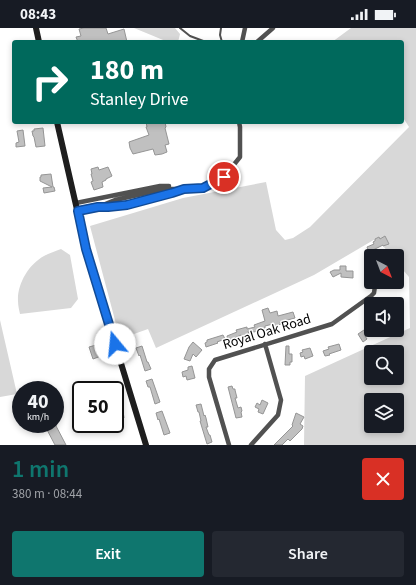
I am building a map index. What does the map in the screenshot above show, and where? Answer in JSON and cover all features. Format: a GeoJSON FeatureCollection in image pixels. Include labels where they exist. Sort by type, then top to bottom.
{"type":"FeatureCollection","features":[{"type":"Feature","properties":{"kind":"main road"},"geometry":{"type":"LineString","coordinates":[[36,28],[39,40]]}},
{"type":"Feature","properties":{"kind":"main road"},"geometry":{"type":"LineString","coordinates":[[57,124],[86,249],[146,445]]}},
{"type":"Feature","properties":{"kind":"street"},"geometry":{"type":"LineString","coordinates":[[242,40],[245,28]]}},
{"type":"Feature","properties":{"kind":"street"},"geometry":{"type":"LineString","coordinates":[[259,40],[273,28]]}},
{"type":"Feature","properties":{"kind":"street"},"geometry":{"type":"LineString","coordinates":[[78,211],[98,207],[116,200],[165,189],[203,188],[224,177],[240,157],[239,124]]}},
{"type":"Feature","properties":{"kind":"street"},"geometry":{"type":"LineString","coordinates":[[76,204],[160,186],[172,186],[184,189]]}},
{"type":"Feature","properties":{"kind":"street","name":"Royal Oak Road"},"geometry":{"type":"LineString","coordinates":[[229,445],[209,377],[208,370],[215,360],[332,324],[371,296],[374,293],[375,289]]}},
{"type":"Feature","properties":{"kind":"street"},"geometry":{"type":"LineString","coordinates":[[251,445],[278,415],[281,400],[265,344]]}},
{"type":"Feature","properties":{"kind":"lane"},"geometry":{"type":"LineString","coordinates":[[180,28],[190,36],[201,40]]}},
{"type":"Feature","properties":{"kind":"lane"},"geometry":{"type":"LineString","coordinates":[[221,28],[220,35],[221,40]]}},
{"type":"Feature","properties":{"kind":"shaded area"},"geometry":{"type":"Polygon","coordinates":[[[134,28],[175,28],[180,34],[178,40],[163,40],[134,28]]]}},
{"type":"Feature","properties":{"kind":"shaded area"},"geometry":{"type":"Polygon","coordinates":[[[351,28],[416,28],[416,445],[304,445],[305,376],[364,349],[364,385],[404,385],[404,345],[373,345],[390,337],[404,337],[404,331],[410,328],[409,277],[404,271],[404,249],[386,249],[377,238],[314,275],[156,348],[148,329],[120,339],[90,226],[183,198],[266,182],[276,230],[285,240],[293,238],[310,227],[409,127],[404,119],[404,40],[335,40],[351,28]]]}},
{"type":"Feature","properties":{"kind":"shaded area"},"geometry":{"type":"Polygon","coordinates":[[[61,249],[70,255],[78,299],[71,308],[20,314],[18,295],[25,275],[33,264],[48,254],[61,249]]]}},
{"type":"Feature","properties":{"kind":"shaded area"},"geometry":{"type":"Polygon","coordinates":[[[0,320],[14,381],[12,381],[12,395],[0,397],[0,320]]]}},
{"type":"Feature","properties":{"kind":"building"},"geometry":{"type":"Polygon","coordinates":[[[106,28],[108,34],[124,29],[127,40],[77,40],[76,37],[81,36],[79,29],[106,28]]]}},
{"type":"Feature","properties":{"kind":"building"},"geometry":{"type":"Polygon","coordinates":[[[146,124],[165,124],[169,144],[165,145],[167,152],[155,155],[153,149],[133,154],[129,142],[149,135],[146,124]]]}},
{"type":"Feature","properties":{"kind":"building"},"geometry":{"type":"Polygon","coordinates":[[[43,128],[45,146],[36,147],[32,131],[34,131],[34,129],[43,128]]]}},
{"type":"Feature","properties":{"kind":"building"},"geometry":{"type":"Polygon","coordinates":[[[23,130],[25,146],[16,147],[16,143],[19,142],[17,131],[23,130]]]}},
{"type":"Feature","properties":{"kind":"building"},"geometry":{"type":"Polygon","coordinates":[[[98,167],[99,170],[108,167],[112,176],[102,182],[103,187],[94,190],[91,182],[93,181],[91,169],[98,167]]]}},
{"type":"Feature","properties":{"kind":"building"},"geometry":{"type":"Polygon","coordinates":[[[51,174],[55,191],[44,193],[43,188],[52,187],[40,181],[40,177],[41,175],[51,174]]]}},
{"type":"Feature","properties":{"kind":"building"},"geometry":{"type":"Polygon","coordinates":[[[385,236],[389,244],[375,249],[368,249],[367,247],[374,244],[373,242],[375,239],[379,237],[380,239],[385,236]]]}},
{"type":"Feature","properties":{"kind":"building"},"geometry":{"type":"Polygon","coordinates":[[[340,266],[346,266],[346,271],[353,271],[353,278],[341,277],[341,273],[333,277],[330,272],[340,270],[340,266]]]}},
{"type":"Feature","properties":{"kind":"building"},"geometry":{"type":"Polygon","coordinates":[[[268,308],[270,313],[277,311],[278,316],[293,312],[295,318],[280,322],[281,324],[274,326],[273,324],[265,326],[265,328],[254,332],[248,331],[249,334],[241,335],[228,341],[227,336],[237,332],[236,330],[247,327],[247,329],[255,327],[254,325],[265,321],[262,310],[268,308]]]}},
{"type":"Feature","properties":{"kind":"building"},"geometry":{"type":"Polygon","coordinates":[[[364,330],[364,337],[367,339],[363,342],[358,334],[364,330]]]}},
{"type":"Feature","properties":{"kind":"building"},"geometry":{"type":"Polygon","coordinates":[[[223,335],[225,339],[206,347],[205,343],[207,340],[223,335]]]}},
{"type":"Feature","properties":{"kind":"building"},"geometry":{"type":"Polygon","coordinates":[[[193,342],[202,350],[196,357],[193,354],[190,361],[184,359],[189,347],[193,342]]]}},
{"type":"Feature","properties":{"kind":"building"},"geometry":{"type":"Polygon","coordinates":[[[339,344],[341,350],[325,356],[323,351],[329,349],[328,347],[339,344]]]}},
{"type":"Feature","properties":{"kind":"building"},"geometry":{"type":"Polygon","coordinates":[[[96,345],[101,356],[93,359],[89,347],[96,345]]]}},
{"type":"Feature","properties":{"kind":"building"},"geometry":{"type":"Polygon","coordinates":[[[142,346],[151,369],[145,371],[136,348],[142,346]]]}},
{"type":"Feature","properties":{"kind":"building"},"geometry":{"type":"Polygon","coordinates":[[[286,346],[289,346],[289,354],[292,354],[292,362],[290,362],[290,365],[285,365],[286,346]]]}},
{"type":"Feature","properties":{"kind":"building"},"geometry":{"type":"Polygon","coordinates":[[[310,348],[313,356],[305,359],[304,356],[301,357],[300,353],[303,352],[302,350],[310,348]]]}},
{"type":"Feature","properties":{"kind":"building"},"geometry":{"type":"Polygon","coordinates":[[[192,366],[195,378],[187,380],[186,376],[183,377],[182,372],[188,370],[188,367],[192,366]]]}},
{"type":"Feature","properties":{"kind":"building"},"geometry":{"type":"Polygon","coordinates":[[[152,379],[160,402],[155,404],[150,387],[148,387],[146,381],[152,379]]]}},
{"type":"Feature","properties":{"kind":"building"},"geometry":{"type":"Polygon","coordinates":[[[232,386],[233,389],[235,389],[237,398],[235,398],[238,408],[241,407],[242,417],[236,418],[228,387],[232,386]]]}},
{"type":"Feature","properties":{"kind":"building"},"geometry":{"type":"Polygon","coordinates":[[[262,400],[268,403],[263,414],[258,412],[259,409],[255,407],[257,403],[260,405],[262,400]]]}},
{"type":"Feature","properties":{"kind":"building"},"geometry":{"type":"Polygon","coordinates":[[[201,404],[208,427],[206,427],[212,442],[207,444],[196,405],[201,404]]]}},
{"type":"Feature","properties":{"kind":"building"},"geometry":{"type":"Polygon","coordinates":[[[162,411],[170,433],[164,435],[156,413],[162,411]]]}},
{"type":"Feature","properties":{"kind":"building"},"geometry":{"type":"Polygon","coordinates":[[[296,413],[304,417],[300,424],[303,426],[302,429],[290,441],[288,439],[282,445],[274,445],[293,426],[296,413]]]}},
{"type":"Feature","properties":{"kind":"building"},"geometry":{"type":"Polygon","coordinates":[[[49,433],[60,433],[66,445],[55,445],[49,433]]]}},
{"type":"Feature","properties":{"kind":"route"},"geometry":{"type":"LineString","coordinates":[[115,344],[86,249],[78,211],[98,207],[127,205],[184,189],[203,188],[224,177]]}}]}
